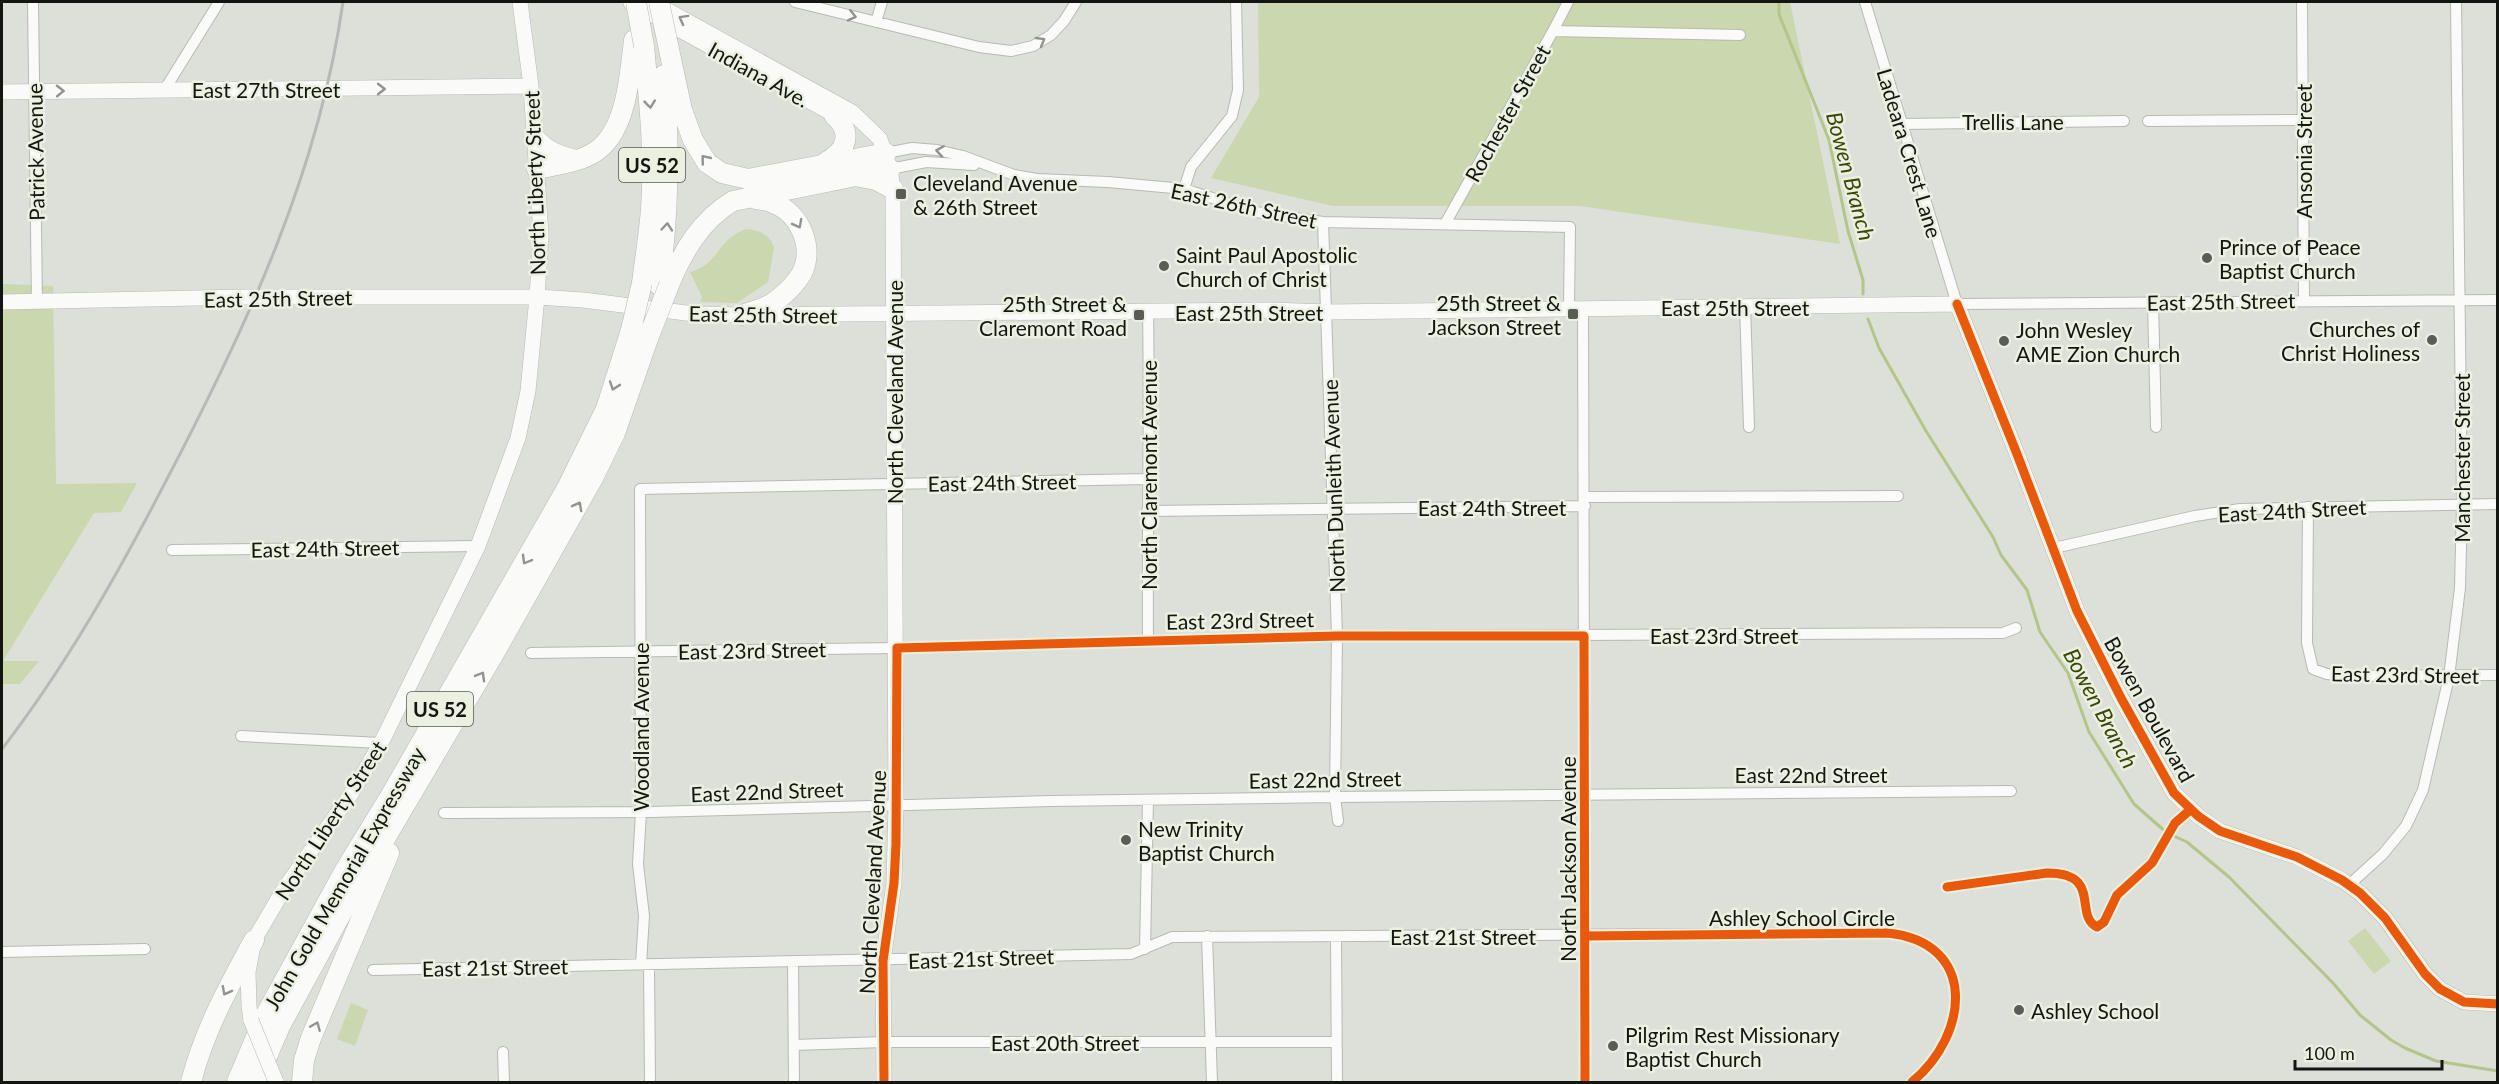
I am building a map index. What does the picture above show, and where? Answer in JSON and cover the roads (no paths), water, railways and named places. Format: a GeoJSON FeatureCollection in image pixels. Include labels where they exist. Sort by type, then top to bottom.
{"type":"FeatureCollection","features":[{"type":"Feature","properties":{"kind":"highway"},"geometry":{"type":"LineString","coordinates":[[537,170],[576,160],[598,151],[609,138],[616,125],[639,43],[634,2]]}},
{"type":"Feature","properties":{"kind":"highway"},"geometry":{"type":"LineString","coordinates":[[655,2],[667,58],[682,111],[693,140],[703,157],[714,169],[730,176],[748,179],[823,164],[888,161]]}},
{"type":"Feature","properties":{"kind":"highway","name":"John Gold Memorial Expressway"},"geometry":{"type":"LineString","coordinates":[[639,43],[651,115],[651,209],[657,285]]}},
{"type":"Feature","properties":{"kind":"highway","name":"John Gold Memorial Expressway"},"geometry":{"type":"LineString","coordinates":[[237,1083],[265,1016],[345,870],[391,795],[567,488],[640,333],[657,285],[667,226],[669,174],[667,58]]}},
{"type":"Feature","properties":{"kind":"highway"},"geometry":{"type":"LineString","coordinates":[[823,164],[840,152],[845,145],[846,131],[834,115]]}},
{"type":"Feature","properties":{"kind":"highway"},"geometry":{"type":"LineString","coordinates":[[534,136],[545,149],[562,157],[576,160]]}},
{"type":"Feature","properties":{"kind":"highway"},"geometry":{"type":"LineString","coordinates":[[846,178],[888,161]]}},
{"type":"Feature","properties":{"kind":"highway"},"geometry":{"type":"LineString","coordinates":[[640,333],[657,285],[709,218],[734,201],[846,178],[863,177],[876,180],[893,189]]}},
{"type":"Feature","properties":{"kind":"highway"},"geometry":{"type":"LineString","coordinates":[[742,315],[774,303],[795,281],[804,265],[805,247],[802,233],[791,213],[773,202],[749,198]]}},
{"type":"Feature","properties":{"kind":"highway","name":"John Gold Memorial Expressway"},"geometry":{"type":"LineString","coordinates":[[256,1083],[280,1026],[340,915],[420,781],[593,478],[615,433],[640,333]]}},
{"type":"Feature","properties":{"kind":"highway"},"geometry":{"type":"LineString","coordinates":[[302,1083],[304,1060],[311,1038],[420,781]]}},
{"type":"Feature","properties":{"kind":"highway"},"geometry":{"type":"LineString","coordinates":[[191,1083],[204,1042],[222,998],[254,940]]}},
{"type":"Feature","properties":{"kind":"street","name":"Patrick Avenue"},"geometry":{"type":"LineString","coordinates":[[33,2],[37,303]]}},
{"type":"Feature","properties":{"kind":"street"},"geometry":{"type":"LineString","coordinates":[[165,89],[219,2]]}},
{"type":"Feature","properties":{"kind":"street","name":"Indiana Ave."},"geometry":{"type":"LineString","coordinates":[[627,2],[856,127],[888,161]]}},
{"type":"Feature","properties":{"kind":"street","name":"Indiana Ave."},"geometry":{"type":"LineString","coordinates":[[655,2],[852,112],[874,131],[888,161]]}},
{"type":"Feature","properties":{"kind":"street"},"geometry":{"type":"LineString","coordinates":[[795,2],[979,47],[1011,51],[1033,46],[1051,34],[1064,21],[1076,2]]}},
{"type":"Feature","properties":{"kind":"street"},"geometry":{"type":"LineString","coordinates":[[876,22],[882,2]]}},
{"type":"Feature","properties":{"kind":"street"},"geometry":{"type":"LineString","coordinates":[[1184,189],[1191,168],[1232,116],[1238,90],[1236,2]]}},
{"type":"Feature","properties":{"kind":"street","name":"Rochester Street"},"geometry":{"type":"LineString","coordinates":[[1445,224],[1568,2]]}},
{"type":"Feature","properties":{"kind":"street","name":"Ladeara Crest Lane"},"geometry":{"type":"LineString","coordinates":[[1865,2],[1957,304]]}},
{"type":"Feature","properties":{"kind":"street","name":"Ansonia Street"},"geometry":{"type":"LineString","coordinates":[[2302,2],[2304,300]]}},
{"type":"Feature","properties":{"kind":"street","name":"Manchester Street"},"geometry":{"type":"LineString","coordinates":[[2349,885],[2388,848],[2406,826],[2416,807],[2429,770],[2449,677],[2460,588],[2462,505],[2456,2]]}},
{"type":"Feature","properties":{"kind":"street","name":"North Liberty Street"},"geometry":{"type":"LineString","coordinates":[[276,1083],[252,1020],[249,1006],[248,972],[254,940],[284,889],[351,794],[381,743],[478,546],[518,438],[528,391],[541,235],[531,86],[521,3]]}},
{"type":"Feature","properties":{"kind":"street"},"geometry":{"type":"LineString","coordinates":[[1553,31],[1740,35]]}},
{"type":"Feature","properties":{"kind":"street","name":"East 27th Street"},"geometry":{"type":"LineString","coordinates":[[2,92],[531,86]]}},
{"type":"Feature","properties":{"kind":"street"},"geometry":{"type":"LineString","coordinates":[[2148,121],[2304,120]]}},
{"type":"Feature","properties":{"kind":"street","name":"Trellis Lane"},"geometry":{"type":"LineString","coordinates":[[1901,124],[2124,121]]}},
{"type":"Feature","properties":{"kind":"street"},"geometry":{"type":"LineString","coordinates":[[888,161],[912,148],[937,150],[963,156],[992,168]]}},
{"type":"Feature","properties":{"kind":"street"},"geometry":{"type":"LineString","coordinates":[[888,161],[965,163],[992,168]]}},
{"type":"Feature","properties":{"kind":"street","name":"North Cleveland Avenue"},"geometry":{"type":"LineString","coordinates":[[884,1083],[883,961],[894,883],[897,648],[893,189],[888,161]]}},
{"type":"Feature","properties":{"kind":"street","name":"East 26th Street"},"geometry":{"type":"LineString","coordinates":[[992,168],[1037,179],[1108,182],[1184,189],[1256,212],[1323,222],[1570,227]]}},
{"type":"Feature","properties":{"kind":"street","name":"North Dunleith Avenue"},"geometry":{"type":"LineString","coordinates":[[1323,222],[1328,312],[1337,636],[1335,797],[1338,821]]}},
{"type":"Feature","properties":{"kind":"street","name":"North Jackson Avenue"},"geometry":{"type":"LineString","coordinates":[[1570,227],[1585,502],[1585,1083]]}},
{"type":"Feature","properties":{"kind":"street","name":"East 25th Street"},"geometry":{"type":"LineString","coordinates":[[2,302],[247,297],[537,297],[583,300],[694,314],[894,315],[2304,300],[2498,300]]}},
{"type":"Feature","properties":{"kind":"street"},"geometry":{"type":"LineString","coordinates":[[2153,302],[2156,428]]}},
{"type":"Feature","properties":{"kind":"street","name":"Bowen Boulevard"},"geometry":{"type":"LineString","coordinates":[[1957,304],[2070,594],[2091,640],[2174,793],[2190,810],[2220,831],[2297,856],[2349,885],[2385,918],[2425,974],[2440,989],[2464,1002],[2498,1004]]}},
{"type":"Feature","properties":{"kind":"street"},"geometry":{"type":"LineString","coordinates":[[1745,306],[1749,427]]}},
{"type":"Feature","properties":{"kind":"street","name":"North Claremont Avenue"},"geometry":{"type":"LineString","coordinates":[[1148,311],[1150,397],[1147,479],[1148,640]]}},
{"type":"Feature","properties":{"kind":"street","name":"East 24th Street"},"geometry":{"type":"LineString","coordinates":[[640,489],[1147,479]]}},
{"type":"Feature","properties":{"kind":"street","name":"Woodland Avenue"},"geometry":{"type":"LineString","coordinates":[[640,489],[641,812],[638,864],[644,916],[650,1083]]}},
{"type":"Feature","properties":{"kind":"street","name":"East 24th Street"},"geometry":{"type":"LineString","coordinates":[[1147,511],[1898,496]]}},
{"type":"Feature","properties":{"kind":"street","name":"East 24th Street"},"geometry":{"type":"LineString","coordinates":[[2054,548],[2240,509],[2498,504]]}},
{"type":"Feature","properties":{"kind":"street","name":"East 23rd Street"},"geometry":{"type":"LineString","coordinates":[[2308,507],[2307,644],[2313,669],[2327,674],[2346,676],[2498,675]]}},
{"type":"Feature","properties":{"kind":"street","name":"East 24th Street"},"geometry":{"type":"LineString","coordinates":[[172,550],[478,546]]}},
{"type":"Feature","properties":{"kind":"street","name":"East 23rd Street"},"geometry":{"type":"LineString","coordinates":[[531,653],[897,648],[1337,636],[2003,633],[2016,628]]}},
{"type":"Feature","properties":{"kind":"street"},"geometry":{"type":"LineString","coordinates":[[240,736],[381,743]]}},
{"type":"Feature","properties":{"kind":"street","name":"East 22nd Street"},"geometry":{"type":"LineString","coordinates":[[444,813],[641,812],[1335,797],[2011,791]]}},
{"type":"Feature","properties":{"kind":"street"},"geometry":{"type":"LineString","coordinates":[[1145,949],[1148,800]]}},
{"type":"Feature","properties":{"kind":"street","name":"Ashley School Circle"},"geometry":{"type":"LineString","coordinates":[[1585,936],[1887,933],[1922,941],[1930,946],[1950,970],[1955,985],[1957,1005],[1953,1025],[1941,1049],[1912,1083]]}},
{"type":"Feature","properties":{"kind":"street"},"geometry":{"type":"LineString","coordinates":[[1208,936],[1212,1083]]}},
{"type":"Feature","properties":{"kind":"street","name":"East 21st Street"},"geometry":{"type":"LineString","coordinates":[[373,970],[1131,954],[1172,937],[1585,936]]}},
{"type":"Feature","properties":{"kind":"street"},"geometry":{"type":"LineString","coordinates":[[1336,938],[1337,1083]]}},
{"type":"Feature","properties":{"kind":"street"},"geometry":{"type":"LineString","coordinates":[[2,952],[146,949]]}},
{"type":"Feature","properties":{"kind":"street"},"geometry":{"type":"LineString","coordinates":[[793,961],[794,1083]]}},
{"type":"Feature","properties":{"kind":"street","name":"East 20th Street"},"geometry":{"type":"LineString","coordinates":[[794,1045],[884,1042],[1336,1042]]}},
{"type":"Feature","properties":{"kind":"street"},"geometry":{"type":"LineString","coordinates":[[503,1052],[504,1083]]}},
{"type":"Feature","properties":{"kind":"waterway","name":"Bowen Branch"},"geometry":{"type":"LineString","coordinates":[[1779,2],[1779,14],[1829,140],[1848,231],[1863,280],[1863,294]]}},
{"type":"Feature","properties":{"kind":"waterway","name":"Bowen Branch"},"geometry":{"type":"LineString","coordinates":[[1868,319],[1879,348],[1926,431],[1993,537],[2001,555],[2027,590],[2040,632],[2068,673],[2089,732],[2134,804],[2167,833],[2187,842],[2229,877],[2333,983],[2360,1015],[2391,1040],[2436,1061],[2498,1071]]}},
{"type":"Feature","properties":{"kind":"railway"},"geometry":{"type":"LineString","coordinates":[[2,749],[70,652],[111,583],[196,422],[251,307],[298,188],[332,65],[343,2]]}},
{"type":"Feature","properties":{"kind":"place","name":"Cleveland Avenue & 26th Street"},"geometry":{"type":"Point","coordinates":[901,194]}},
{"type":"Feature","properties":{"kind":"place","name":"Prince of Peace Baptist Church"},"geometry":{"type":"Point","coordinates":[2207,258]}},
{"type":"Feature","properties":{"kind":"place","name":"Saint Paul Apostolic Church of Christ"},"geometry":{"type":"Point","coordinates":[1164,266]}},
{"type":"Feature","properties":{"kind":"place","name":"25th Street & Jackson Street"},"geometry":{"type":"Point","coordinates":[1573,314]}},
{"type":"Feature","properties":{"kind":"place","name":"25th Street & Claremont Road"},"geometry":{"type":"Point","coordinates":[1139,315]}},
{"type":"Feature","properties":{"kind":"place","name":"Churches of Christ Holiness"},"geometry":{"type":"Point","coordinates":[2432,340]}},
{"type":"Feature","properties":{"kind":"place","name":"John Wesley AME Zion Church"},"geometry":{"type":"Point","coordinates":[2004,341]}},
{"type":"Feature","properties":{"kind":"place","name":"New Trinity Baptist Church"},"geometry":{"type":"Point","coordinates":[1126,840]}},
{"type":"Feature","properties":{"kind":"place","name":"Ashley School"},"geometry":{"type":"Point","coordinates":[2019,1010]}},
{"type":"Feature","properties":{"kind":"place","name":"Pilgrim Rest Missionary Baptist Church"},"geometry":{"type":"Point","coordinates":[1613,1046]}}]}
